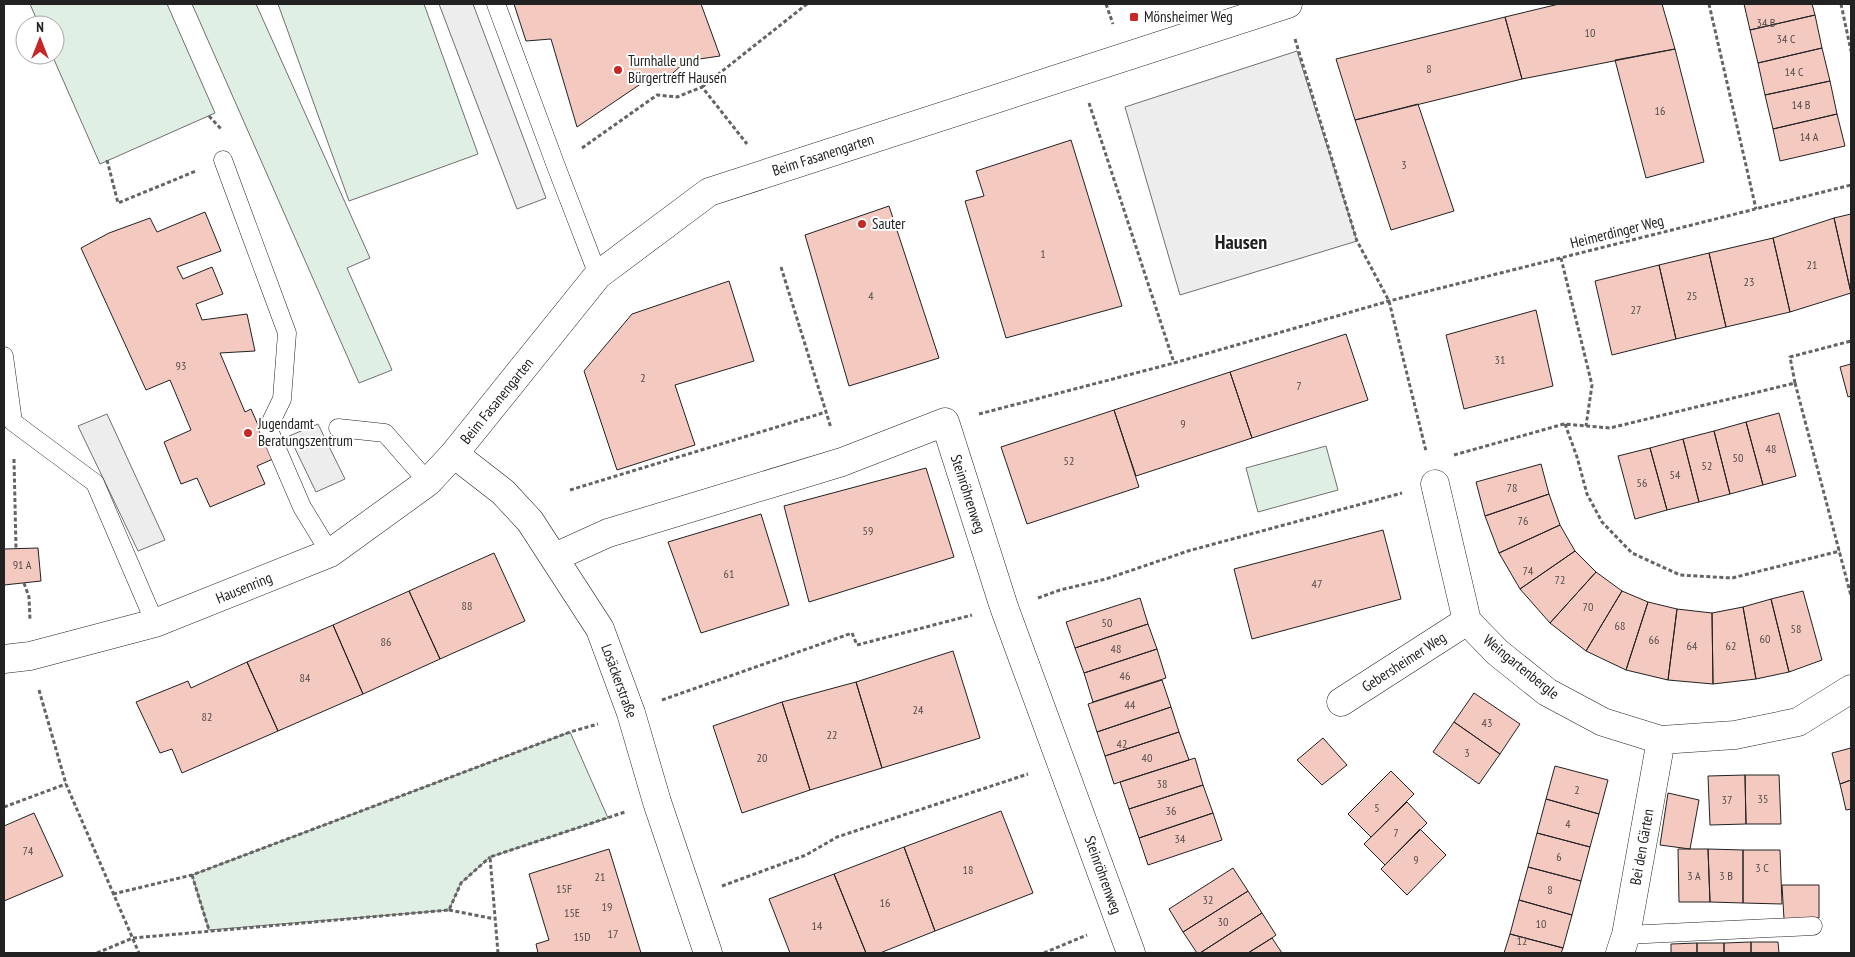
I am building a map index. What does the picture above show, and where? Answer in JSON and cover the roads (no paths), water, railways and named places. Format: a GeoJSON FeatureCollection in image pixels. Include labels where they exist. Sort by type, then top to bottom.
{"type":"FeatureCollection","features":[{"type":"Feature","properties":{"kind":"street","name":"Beim Fasanengarten"},"geometry":{"type":"LineString","coordinates":[[454,454],[598,275],[709,192],[1286,4]]}},
{"type":"Feature","properties":{"kind":"street","name":"Steinröhrenweg"},"geometry":{"type":"LineString","coordinates":[[555,557],[608,534],[842,462],[945,422],[1004,607],[1131,953]]}},
{"type":"Feature","properties":{"kind":"street","name":"Hausenring"},"geometry":{"type":"LineString","coordinates":[[17,658],[155,623],[330,553],[428,482],[454,454]]}},
{"type":"Feature","properties":{"kind":"street","name":"Losäckerstraße"},"geometry":{"type":"LineString","coordinates":[[454,454],[503,492],[530,521],[600,629],[631,713],[657,802],[708,953]]}},
{"type":"Feature","properties":{"kind":"street"},"geometry":{"type":"LineString","coordinates":[[1435,484],[1466,621]]}},
{"type":"Feature","properties":{"kind":"street","name":"Gebersheimer Weg"},"geometry":{"type":"LineString","coordinates":[[1341,702],[1466,621]]}},
{"type":"Feature","properties":{"kind":"street","name":"Weingartenbergle"},"geometry":{"type":"LineString","coordinates":[[1466,621],[1497,652],[1547,692],[1603,722],[1661,740],[1735,735],[1798,722],[1851,689]]}},
{"type":"Feature","properties":{"kind":"street","name":"Bei den Gärten"},"geometry":{"type":"LineString","coordinates":[[1623,944],[1661,740]]}},
{"type":"Feature","properties":{"kind":"lane"},"geometry":{"type":"LineString","coordinates":[[496,4],[598,275]]}},
{"type":"Feature","properties":{"kind":"lane"},"geometry":{"type":"LineString","coordinates":[[223,160],[288,333],[282,399],[268,428],[302,507],[330,553]]}},
{"type":"Feature","properties":{"kind":"lane"},"geometry":{"type":"LineString","coordinates":[[4,356],[13,422],[95,483],[155,623]]}},
{"type":"Feature","properties":{"kind":"lane"},"geometry":{"type":"LineString","coordinates":[[338,428],[385,433],[428,482]]}},
{"type":"Feature","properties":{"kind":"lane"},"geometry":{"type":"LineString","coordinates":[[1623,944],[1814,926]]}},
{"type":"Feature","properties":{"kind":"place","name":"Mönsheimer Weg"},"geometry":{"type":"Point","coordinates":[1134,17]}},
{"type":"Feature","properties":{"kind":"place","name":"Turnhalle und Bürgertreff Hausen"},"geometry":{"type":"Point","coordinates":[618,70]}},
{"type":"Feature","properties":{"kind":"place","name":"Sauter"},"geometry":{"type":"Point","coordinates":[862,224]}},
{"type":"Feature","properties":{"kind":"place","name":"Jugendamt Beratungszentrum"},"geometry":{"type":"Point","coordinates":[248,433]}},
{"type":"Feature","properties":{"kind":"district","name":"Hausen"},"geometry":{"type":"Point","coordinates":[1241,242]}}]}
